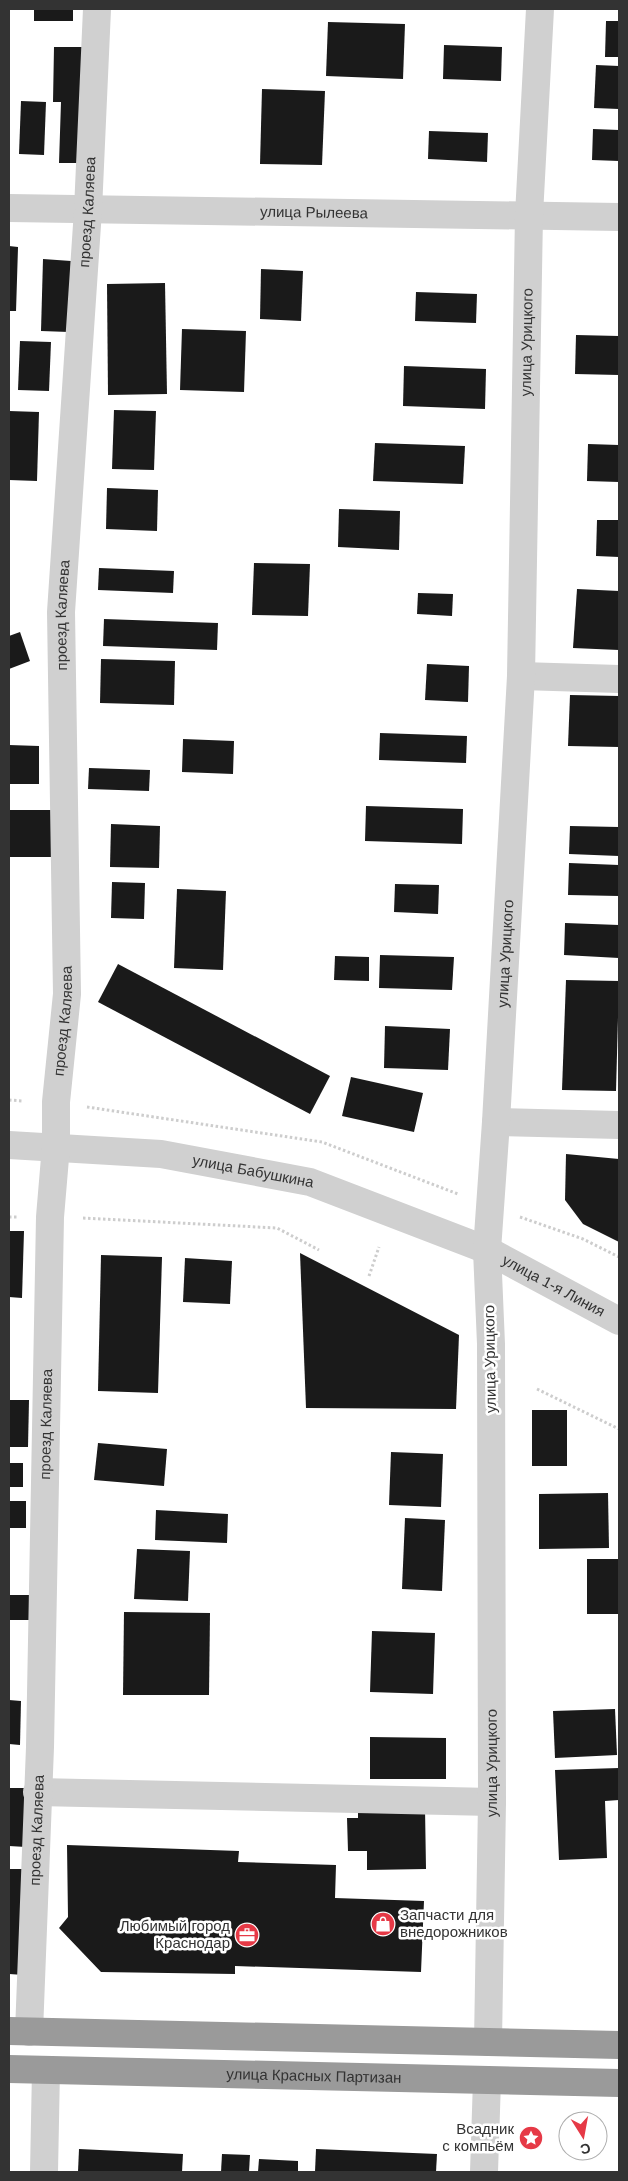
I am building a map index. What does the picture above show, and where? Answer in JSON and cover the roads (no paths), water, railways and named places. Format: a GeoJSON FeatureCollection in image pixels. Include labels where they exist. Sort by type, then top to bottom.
{"type":"FeatureCollection","features":[{"type":"Feature","properties":{"kind":"highway"},"geometry":{"type":"LineString","coordinates":[[19,2031],[619,2045]]}},
{"type":"Feature","properties":{"kind":"highway","name":"улица Красных Партизан"},"geometry":{"type":"LineString","coordinates":[[9,2069],[619,2084]]}},
{"type":"Feature","properties":{"kind":"street","name":"проезд Каляева"},"geometry":{"type":"LineString","coordinates":[[19,2031],[37,1792],[50,1217],[56,1146],[56,1102],[67,994],[61,612],[88,210],[97,9]]}},
{"type":"Feature","properties":{"kind":"street","name":"улица Урицкого"},"geometry":{"type":"LineString","coordinates":[[488,2042],[492,1802],[491,1354],[487,1250],[521,676],[529,215],[540,9]]}},
{"type":"Feature","properties":{"kind":"street","name":"улица Рылеева"},"geometry":{"type":"LineString","coordinates":[[9,208],[619,217]]}},
{"type":"Feature","properties":{"kind":"street"},"geometry":{"type":"LineString","coordinates":[[521,676],[619,678]]}},
{"type":"Feature","properties":{"kind":"street"},"geometry":{"type":"LineString","coordinates":[[496,1122],[619,1126]]}},
{"type":"Feature","properties":{"kind":"street","name":"улица Бабушкина"},"geometry":{"type":"LineString","coordinates":[[9,1145],[56,1146],[161,1154],[310,1182],[487,1250]]}},
{"type":"Feature","properties":{"kind":"street","name":"улица 1-я Линия"},"geometry":{"type":"LineString","coordinates":[[487,1250],[619,1321]]}},
{"type":"Feature","properties":{"kind":"street"},"geometry":{"type":"LineString","coordinates":[[37,1792],[492,1802]]}},
{"type":"Feature","properties":{"kind":"street"},"geometry":{"type":"LineString","coordinates":[[44,2172],[46,2070]]}},
{"type":"Feature","properties":{"kind":"street"},"geometry":{"type":"LineString","coordinates":[[484,2172],[487,2080]]}},
{"type":"Feature","properties":{"kind":"place","name":"Запчасти для внедорожников"},"geometry":{"type":"Point","coordinates":[383,1924]}},
{"type":"Feature","properties":{"kind":"place","name":"Любимый город Краснодар"},"geometry":{"type":"Point","coordinates":[247,1935]}},
{"type":"Feature","properties":{"kind":"place","name":"Всадник с компьём"},"geometry":{"type":"Point","coordinates":[531,2138]}}]}
